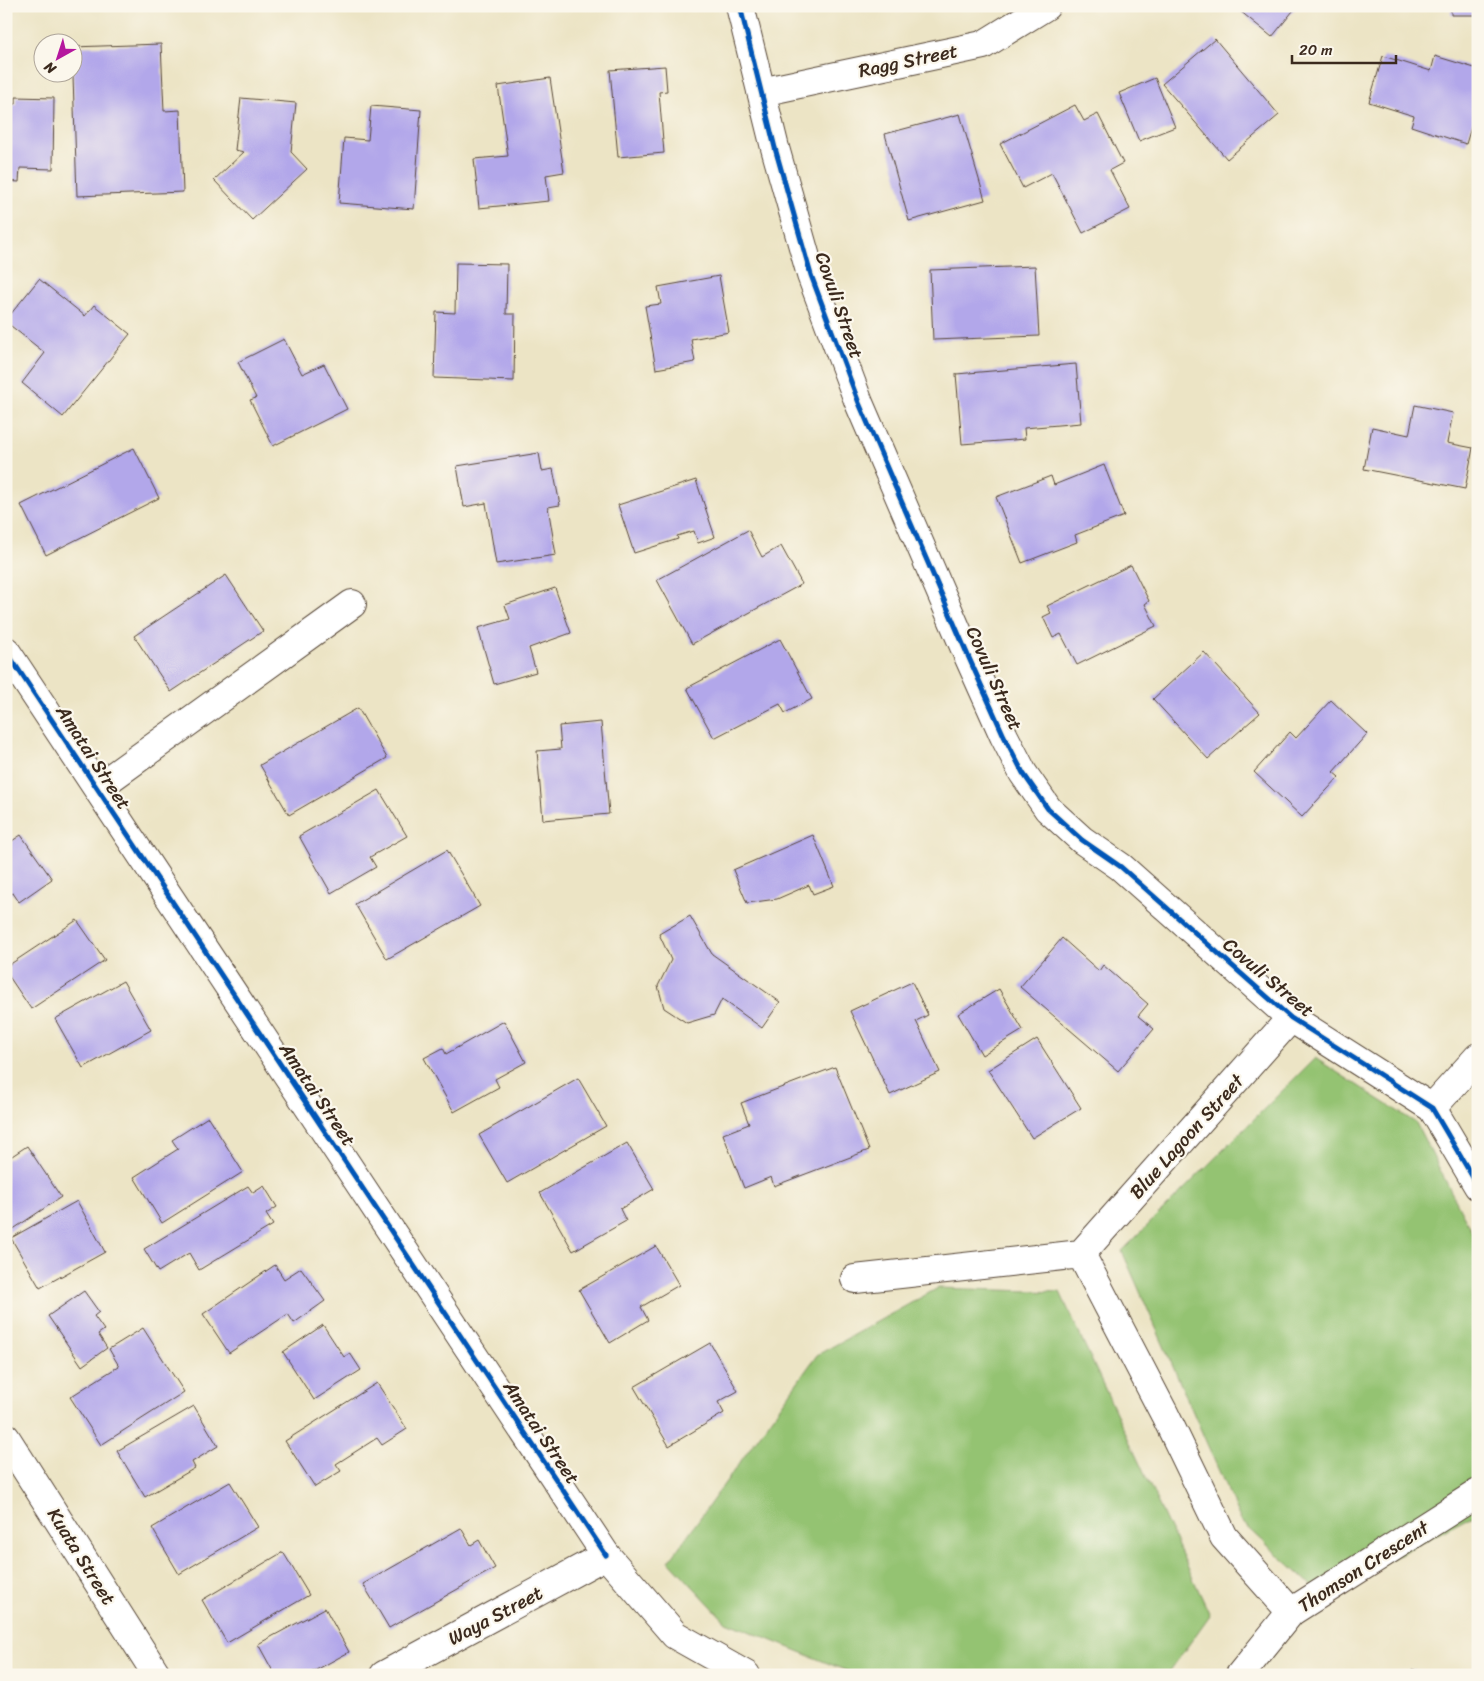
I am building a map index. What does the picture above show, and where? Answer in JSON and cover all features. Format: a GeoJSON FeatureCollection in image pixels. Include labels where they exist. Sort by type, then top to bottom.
{"type":"FeatureCollection","features":[{"type":"Feature","properties":{"kind":"street","name":"Covuli Street"},"geometry":{"type":"LineString","coordinates":[[740,6],[775,148],[811,275],[859,403],[969,658],[1023,773],[1048,809],[1082,840],[1121,867],[1291,1018],[1432,1108],[1478,1186]]}},
{"type":"Feature","properties":{"kind":"street","name":"Ragg Street"},"geometry":{"type":"LineString","coordinates":[[762,92],[983,45],[1046,6]]}},
{"type":"Feature","properties":{"kind":"street"},"geometry":{"type":"LineString","coordinates":[[97,788],[352,604]]}},
{"type":"Feature","properties":{"kind":"street","name":"Amatai Street"},"geometry":{"type":"LineString","coordinates":[[6,650],[606,1555],[675,1635],[746,1675]]}},
{"type":"Feature","properties":{"kind":"street","name":"Blue Lagoon Street"},"geometry":{"type":"LineString","coordinates":[[1081,1254],[1291,1018]]}},
{"type":"Feature","properties":{"kind":"street"},"geometry":{"type":"LineString","coordinates":[[1432,1108],[1478,1057]]}},
{"type":"Feature","properties":{"kind":"street"},"geometry":{"type":"LineString","coordinates":[[855,1279],[1081,1254],[1165,1415],[1224,1537],[1291,1612]]}},
{"type":"Feature","properties":{"kind":"street","name":"Kuata Street"},"geometry":{"type":"LineString","coordinates":[[6,1438],[157,1675]]}},
{"type":"Feature","properties":{"kind":"street","name":"Thomson Crescent"},"geometry":{"type":"LineString","coordinates":[[1240,1675],[1291,1612],[1478,1493]]}},
{"type":"Feature","properties":{"kind":"street","name":"Waya Street"},"geometry":{"type":"LineString","coordinates":[[384,1675],[606,1555]]}},
{"type":"Feature","properties":{"kind":"green space"},"geometry":{"type":"Polygon","coordinates":[[[1315,1058],[1416,1123],[1478,1244],[1478,1513],[1322,1595],[1241,1521],[1122,1251],[1315,1058]]]}},
{"type":"Feature","properties":{"kind":"green space"},"geometry":{"type":"Polygon","coordinates":[[[938,1288],[1060,1292],[1210,1615],[1167,1675],[857,1675],[726,1622],[669,1561],[817,1355],[938,1288]]]}},
{"type":"Feature","properties":{"kind":"building"},"geometry":{"type":"Polygon","coordinates":[[[1234,6],[1297,6],[1272,37],[1234,6]]]}},
{"type":"Feature","properties":{"kind":"building"},"geometry":{"type":"Polygon","coordinates":[[[1451,6],[1478,6],[1478,15],[1451,15],[1451,6]]]}},
{"type":"Feature","properties":{"kind":"building"},"geometry":{"type":"Polygon","coordinates":[[[1215,39],[1279,115],[1227,159],[1162,84],[1215,39]]]}},
{"type":"Feature","properties":{"kind":"building"},"geometry":{"type":"Polygon","coordinates":[[[161,44],[164,111],[180,110],[183,192],[77,196],[73,82],[82,82],[82,47],[161,44]]]}},
{"type":"Feature","properties":{"kind":"building"},"geometry":{"type":"Polygon","coordinates":[[[1383,56],[1431,71],[1435,56],[1478,69],[1478,104],[1466,144],[1411,126],[1414,116],[1369,102],[1383,56]]]}},
{"type":"Feature","properties":{"kind":"building"},"geometry":{"type":"Polygon","coordinates":[[[665,66],[667,91],[659,92],[664,153],[618,157],[610,70],[665,66]]]}},
{"type":"Feature","properties":{"kind":"building"},"geometry":{"type":"Polygon","coordinates":[[[550,78],[564,172],[546,175],[549,201],[479,208],[474,159],[508,156],[498,86],[550,78]]]}},
{"type":"Feature","properties":{"kind":"building"},"geometry":{"type":"Polygon","coordinates":[[[1155,78],[1175,127],[1139,141],[1119,93],[1155,78]]]}},
{"type":"Feature","properties":{"kind":"building"},"geometry":{"type":"Polygon","coordinates":[[[16,97],[54,98],[53,169],[20,168],[19,182],[6,181],[6,104],[16,104],[16,97]]]}},
{"type":"Feature","properties":{"kind":"building"},"geometry":{"type":"Polygon","coordinates":[[[241,98],[296,103],[291,152],[307,169],[252,220],[214,180],[244,152],[235,150],[241,98]]]}},
{"type":"Feature","properties":{"kind":"building"},"geometry":{"type":"Polygon","coordinates":[[[1075,105],[1084,121],[1098,114],[1123,163],[1110,170],[1130,209],[1083,233],[1052,173],[1023,188],[1000,144],[1075,105]]]}},
{"type":"Feature","properties":{"kind":"building"},"geometry":{"type":"Polygon","coordinates":[[[371,106],[421,110],[414,209],[339,203],[344,138],[368,140],[371,106]]]}},
{"type":"Feature","properties":{"kind":"building"},"geometry":{"type":"Polygon","coordinates":[[[960,114],[985,200],[909,221],[885,134],[960,114]]]}},
{"type":"Feature","properties":{"kind":"building"},"geometry":{"type":"Polygon","coordinates":[[[456,263],[507,264],[506,314],[515,314],[514,381],[434,378],[436,312],[455,313],[456,263]]]}},
{"type":"Feature","properties":{"kind":"building"},"geometry":{"type":"Polygon","coordinates":[[[1035,266],[1039,336],[933,340],[930,270],[1035,266]]]}},
{"type":"Feature","properties":{"kind":"building"},"geometry":{"type":"Polygon","coordinates":[[[719,276],[729,332],[691,339],[695,362],[656,369],[645,306],[661,304],[658,287],[719,276]]]}},
{"type":"Feature","properties":{"kind":"building"},"geometry":{"type":"Polygon","coordinates":[[[39,279],[85,316],[94,305],[130,334],[63,417],[22,383],[45,353],[6,322],[39,279]]]}},
{"type":"Feature","properties":{"kind":"building"},"geometry":{"type":"Polygon","coordinates":[[[284,339],[302,374],[324,364],[347,409],[273,446],[250,400],[256,398],[238,362],[284,339]]]}},
{"type":"Feature","properties":{"kind":"building"},"geometry":{"type":"Polygon","coordinates":[[[1076,364],[1081,423],[1024,428],[1025,439],[962,444],[956,374],[1076,364]]]}},
{"type":"Feature","properties":{"kind":"building"},"geometry":{"type":"Polygon","coordinates":[[[1415,405],[1453,413],[1447,443],[1473,448],[1465,489],[1364,469],[1372,427],[1409,435],[1415,405]]]}},
{"type":"Feature","properties":{"kind":"building"},"geometry":{"type":"Polygon","coordinates":[[[134,448],[159,498],[46,555],[21,505],[134,448]]]}},
{"type":"Feature","properties":{"kind":"building"},"geometry":{"type":"Polygon","coordinates":[[[539,453],[542,471],[553,469],[560,505],[548,507],[556,555],[496,564],[486,503],[464,507],[457,466],[539,453]]]}},
{"type":"Feature","properties":{"kind":"building"},"geometry":{"type":"Polygon","coordinates":[[[1104,465],[1124,516],[1075,535],[1077,542],[1022,563],[996,497],[1051,476],[1054,485],[1104,465]]]}},
{"type":"Feature","properties":{"kind":"building"},"geometry":{"type":"Polygon","coordinates":[[[696,480],[715,537],[698,543],[694,531],[677,536],[678,539],[634,553],[618,505],[696,480]]]}},
{"type":"Feature","properties":{"kind":"building"},"geometry":{"type":"Polygon","coordinates":[[[748,530],[762,557],[781,546],[802,584],[692,644],[657,580],[748,530]]]}},
{"type":"Feature","properties":{"kind":"building"},"geometry":{"type":"Polygon","coordinates":[[[1131,565],[1149,601],[1145,604],[1156,626],[1077,665],[1061,634],[1053,638],[1043,617],[1051,613],[1047,606],[1131,565]]]}},
{"type":"Feature","properties":{"kind":"building"},"geometry":{"type":"Polygon","coordinates":[[[226,575],[263,631],[171,692],[134,636],[226,575]]]}},
{"type":"Feature","properties":{"kind":"building"},"geometry":{"type":"Polygon","coordinates":[[[555,588],[571,633],[529,648],[536,672],[494,684],[478,628],[510,619],[505,605],[555,588]]]}},
{"type":"Feature","properties":{"kind":"building"},"geometry":{"type":"Polygon","coordinates":[[[780,639],[812,699],[785,713],[780,704],[714,738],[687,688],[780,639]]]}},
{"type":"Feature","properties":{"kind":"building"},"geometry":{"type":"Polygon","coordinates":[[[1204,652],[1260,713],[1208,759],[1153,699],[1204,652]]]}},
{"type":"Feature","properties":{"kind":"building"},"geometry":{"type":"Polygon","coordinates":[[[1331,700],[1367,734],[1333,772],[1339,777],[1302,817],[1254,772],[1290,732],[1296,738],[1331,700]]]}},
{"type":"Feature","properties":{"kind":"building"},"geometry":{"type":"Polygon","coordinates":[[[358,708],[387,758],[289,815],[260,765],[358,708]]]}},
{"type":"Feature","properties":{"kind":"building"},"geometry":{"type":"Polygon","coordinates":[[[601,722],[609,814],[543,820],[537,751],[561,749],[559,726],[601,722]]]}},
{"type":"Feature","properties":{"kind":"building"},"geometry":{"type":"Polygon","coordinates":[[[379,790],[407,836],[370,857],[376,867],[331,893],[299,836],[379,790]]]}},
{"type":"Feature","properties":{"kind":"building"},"geometry":{"type":"Polygon","coordinates":[[[21,835],[52,879],[19,902],[13,893],[6,897],[6,845],[21,835]]]}},
{"type":"Feature","properties":{"kind":"building"},"geometry":{"type":"Polygon","coordinates":[[[813,835],[834,886],[813,894],[809,885],[777,899],[747,903],[733,870],[813,835]]]}},
{"type":"Feature","properties":{"kind":"building"},"geometry":{"type":"Polygon","coordinates":[[[447,850],[480,906],[387,959],[355,904],[447,850]]]}},
{"type":"Feature","properties":{"kind":"building"},"geometry":{"type":"Polygon","coordinates":[[[690,916],[712,954],[780,1002],[762,1028],[722,999],[714,1015],[687,1023],[664,1008],[658,986],[671,960],[659,934],[690,916]]]}},
{"type":"Feature","properties":{"kind":"building"},"geometry":{"type":"Polygon","coordinates":[[[77,920],[105,960],[31,1009],[6,972],[6,967],[77,920]]]}},
{"type":"Feature","properties":{"kind":"building"},"geometry":{"type":"Polygon","coordinates":[[[1062,938],[1099,971],[1103,965],[1148,1004],[1138,1016],[1154,1029],[1118,1071],[1020,987],[1062,938]]]}},
{"type":"Feature","properties":{"kind":"building"},"geometry":{"type":"Polygon","coordinates":[[[123,981],[151,1030],[83,1068],[55,1019],[123,981]]]}},
{"type":"Feature","properties":{"kind":"building"},"geometry":{"type":"Polygon","coordinates":[[[912,982],[928,1015],[916,1021],[940,1072],[890,1095],[850,1011],[912,982]]]}},
{"type":"Feature","properties":{"kind":"building"},"geometry":{"type":"Polygon","coordinates":[[[999,989],[1023,1030],[982,1055],[958,1014],[999,989]]]}},
{"type":"Feature","properties":{"kind":"building"},"geometry":{"type":"Polygon","coordinates":[[[504,1021],[526,1062],[495,1079],[499,1087],[454,1112],[424,1058],[443,1048],[446,1054],[504,1021]]]}},
{"type":"Feature","properties":{"kind":"building"},"geometry":{"type":"Polygon","coordinates":[[[1037,1039],[1081,1108],[1032,1138],[988,1070],[1037,1039]]]}},
{"type":"Feature","properties":{"kind":"building"},"geometry":{"type":"Polygon","coordinates":[[[835,1067],[869,1150],[774,1186],[771,1177],[744,1188],[723,1134],[749,1124],[741,1103],[835,1067]]]}},
{"type":"Feature","properties":{"kind":"building"},"geometry":{"type":"Polygon","coordinates":[[[578,1078],[606,1126],[507,1183],[479,1135],[578,1078]]]}},
{"type":"Feature","properties":{"kind":"building"},"geometry":{"type":"Polygon","coordinates":[[[208,1117],[243,1172],[162,1223],[134,1177],[178,1149],[172,1140],[208,1117]]]}},
{"type":"Feature","properties":{"kind":"building"},"geometry":{"type":"Polygon","coordinates":[[[627,1143],[654,1189],[620,1209],[626,1221],[573,1251],[540,1193],[627,1143]]]}},
{"type":"Feature","properties":{"kind":"building"},"geometry":{"type":"Polygon","coordinates":[[[27,1146],[61,1197],[6,1234],[6,1160],[27,1146]]]}},
{"type":"Feature","properties":{"kind":"building"},"geometry":{"type":"Polygon","coordinates":[[[248,1186],[253,1193],[264,1186],[277,1207],[266,1214],[273,1225],[199,1270],[189,1253],[158,1272],[144,1249],[248,1186]]]}},
{"type":"Feature","properties":{"kind":"building"},"geometry":{"type":"Polygon","coordinates":[[[77,1201],[105,1252],[40,1288],[11,1238],[77,1201]]]}},
{"type":"Feature","properties":{"kind":"building"},"geometry":{"type":"Polygon","coordinates":[[[656,1246],[679,1285],[641,1307],[648,1320],[610,1343],[579,1290],[656,1246]]]}},
{"type":"Feature","properties":{"kind":"building"},"geometry":{"type":"Polygon","coordinates":[[[275,1265],[284,1279],[301,1268],[325,1301],[294,1323],[288,1314],[229,1353],[203,1314],[275,1265]]]}},
{"type":"Feature","properties":{"kind":"building"},"geometry":{"type":"Polygon","coordinates":[[[84,1291],[99,1312],[94,1316],[104,1330],[98,1334],[107,1348],[82,1366],[48,1316],[84,1291]]]}},
{"type":"Feature","properties":{"kind":"building"},"geometry":{"type":"Polygon","coordinates":[[[323,1325],[344,1357],[350,1353],[361,1370],[314,1400],[283,1352],[323,1325]]]}},
{"type":"Feature","properties":{"kind":"building"},"geometry":{"type":"Polygon","coordinates":[[[143,1328],[184,1392],[101,1445],[70,1397],[119,1366],[109,1349],[143,1328]]]}},
{"type":"Feature","properties":{"kind":"building"},"geometry":{"type":"Polygon","coordinates":[[[710,1343],[738,1391],[718,1402],[724,1413],[669,1446],[634,1387],[710,1343]]]}},
{"type":"Feature","properties":{"kind":"building"},"geometry":{"type":"Polygon","coordinates":[[[377,1383],[407,1429],[382,1445],[377,1438],[336,1464],[341,1471],[315,1487],[285,1441],[377,1383]]]}},
{"type":"Feature","properties":{"kind":"building"},"geometry":{"type":"Polygon","coordinates":[[[194,1406],[218,1446],[192,1462],[195,1468],[145,1497],[117,1451],[194,1406]]]}},
{"type":"Feature","properties":{"kind":"building"},"geometry":{"type":"Polygon","coordinates":[[[230,1482],[258,1527],[179,1574],[152,1528],[230,1482]]]}},
{"type":"Feature","properties":{"kind":"building"},"geometry":{"type":"Polygon","coordinates":[[[461,1528],[471,1545],[479,1540],[495,1568],[389,1628],[363,1584],[461,1528]]]}},
{"type":"Feature","properties":{"kind":"building"},"geometry":{"type":"Polygon","coordinates":[[[283,1552],[309,1595],[227,1643],[202,1600],[283,1552]]]}},
{"type":"Feature","properties":{"kind":"building"},"geometry":{"type":"Polygon","coordinates":[[[325,1608],[349,1652],[307,1675],[275,1675],[258,1644],[325,1608]]]}},
{"type":"Feature","properties":{"kind":"building"},"geometry":{"type":"Polygon","coordinates":[[[1414,1669],[1418,1675],[1404,1675],[1414,1669]]]}},
{"type":"Feature","properties":{"kind":"cycle path"},"geometry":{"type":"LineString","coordinates":[[740,6],[775,148],[811,275],[859,403],[969,658],[1023,773],[1048,809],[1082,840],[1121,867],[1291,1018],[1432,1108],[1478,1186]]}},
{"type":"Feature","properties":{"kind":"cycle path"},"geometry":{"type":"LineString","coordinates":[[6,651],[606,1555]]}}]}
